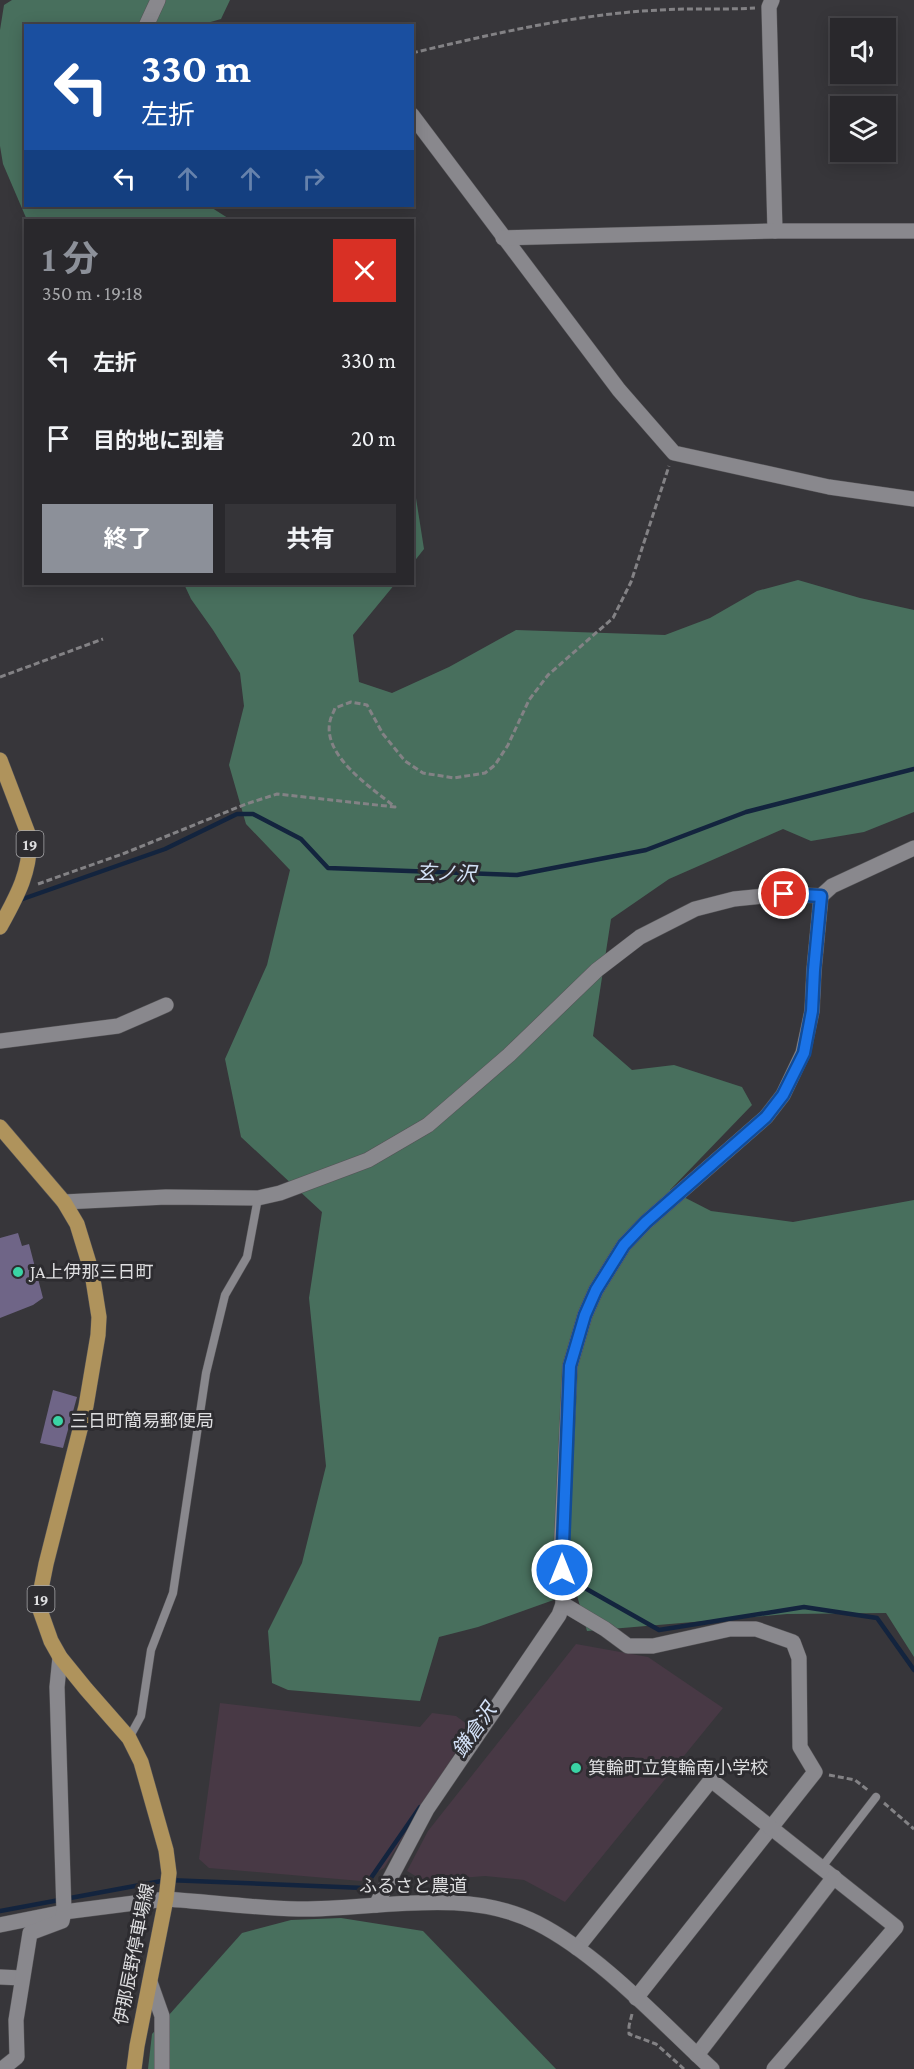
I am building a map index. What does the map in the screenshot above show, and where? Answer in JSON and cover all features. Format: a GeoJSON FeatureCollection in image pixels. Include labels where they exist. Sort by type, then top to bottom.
{"type":"FeatureCollection","features":[{"type":"Feature","properties":{"kind":"main road","name":"19"},"geometry":{"type":"LineString","coordinates":[[0,760],[29,836],[29,861],[20,890],[0,927]]}},
{"type":"Feature","properties":{"kind":"main road","name":"伊那辰野停車場線"},"geometry":{"type":"LineString","coordinates":[[0,1127],[64,1202],[77,1224],[92,1273],[99,1317],[86,1406],[41,1589],[40,1610],[51,1641],[60,1657],[129,1738],[141,1762],[166,1850],[169,1873],[166,1899],[134,2069]]}},
{"type":"Feature","properties":{"kind":"street"},"geometry":{"type":"LineString","coordinates":[[147,24],[158,0]]}},
{"type":"Feature","properties":{"kind":"street"},"geometry":{"type":"LineString","coordinates":[[771,4],[775,231]]}},
{"type":"Feature","properties":{"kind":"street"},"geometry":{"type":"LineString","coordinates":[[414,118],[619,390],[674,453],[829,487],[914,499]]}},
{"type":"Feature","properties":{"kind":"street"},"geometry":{"type":"LineString","coordinates":[[503,238],[775,231],[914,231]]}},
{"type":"Feature","properties":{"kind":"street"},"geometry":{"type":"LineString","coordinates":[[376,1905],[427,1809],[559,1615],[563,1604],[561,1554],[570,1366],[585,1315],[596,1290],[624,1245],[646,1222],[766,1117],[783,1095],[804,1053],[812,1011],[821,896],[832,886],[914,848]]}},
{"type":"Feature","properties":{"kind":"street"},"geometry":{"type":"LineString","coordinates":[[64,1202],[166,1197],[258,1198],[280,1193],[368,1160],[428,1125],[509,1055],[597,970],[640,937],[695,909],[734,899],[784,894],[821,896]]}},
{"type":"Feature","properties":{"kind":"street"},"geometry":{"type":"LineString","coordinates":[[0,1041],[118,1026],[166,1005]]}},
{"type":"Feature","properties":{"kind":"street"},"geometry":{"type":"LineString","coordinates":[[563,1604],[628,1646],[652,1646],[730,1629],[756,1629],[793,1642],[798,1658],[800,1746],[815,1772],[636,1998]]}},
{"type":"Feature","properties":{"kind":"street"},"geometry":{"type":"LineString","coordinates":[[2,2069],[17,2057],[16,2020],[30,1933],[62,1921],[64,1912],[57,1687],[60,1657]]}},
{"type":"Feature","properties":{"kind":"street"},"geometry":{"type":"LineString","coordinates":[[577,1948],[711,1780],[896,1927],[774,2069]]}},
{"type":"Feature","properties":{"kind":"street"},"geometry":{"type":"LineString","coordinates":[[697,2055],[834,1877]]}},
{"type":"Feature","properties":{"kind":"street","name":"ふるさと農道"},"geometry":{"type":"LineString","coordinates":[[0,1924],[64,1912],[166,1899],[298,1909],[430,1902],[488,1906],[536,1922],[577,1948],[636,1998],[712,2069]]}},
{"type":"Feature","properties":{"kind":"street"},"geometry":{"type":"LineString","coordinates":[[0,1977],[22,1978]]}},
{"type":"Feature","properties":{"kind":"street"},"geometry":{"type":"LineString","coordinates":[[150,1982],[162,2016],[162,2069]]}},
{"type":"Feature","properties":{"kind":"lane"},"geometry":{"type":"LineString","coordinates":[[129,1738],[141,1716],[151,1650],[173,1593],[206,1373],[225,1295],[247,1257],[258,1198]]}},
{"type":"Feature","properties":{"kind":"lane"},"geometry":{"type":"LineString","coordinates":[[822,1867],[876,1797]]}},
{"type":"Feature","properties":{"kind":"path"},"geometry":{"type":"LineString","coordinates":[[414,53],[490,34],[571,20],[660,10],[727,10],[771,4]]}},
{"type":"Feature","properties":{"kind":"path"},"geometry":{"type":"LineString","coordinates":[[20,890],[125,853],[246,804],[277,794],[395,807],[351,770],[334,748],[330,736],[330,721],[335,708],[351,702],[367,705],[383,734],[405,761],[423,773],[454,778],[485,773],[495,765],[508,745],[529,700],[548,675],[613,618],[631,582],[674,453]]}},
{"type":"Feature","properties":{"kind":"path"},"geometry":{"type":"LineString","coordinates":[[0,677],[103,639]]}},
{"type":"Feature","properties":{"kind":"path"},"geometry":{"type":"LineString","coordinates":[[636,1998],[629,2034],[656,2044],[684,2069]]}},
{"type":"Feature","properties":{"kind":"shaded area","name":"箕輪町立箕輪南小学校"},"geometry":{"type":"Polygon","coordinates":[[[576,1644],[648,1657],[723,1708],[565,1902],[524,1880],[485,1876],[424,1881],[407,1871],[428,1831],[576,1644]]]}},
{"type":"Feature","properties":{"kind":"shaded area"},"geometry":{"type":"Polygon","coordinates":[[[220,1703],[420,1727],[432,1713],[456,1716],[471,1727],[384,1868],[361,1881],[209,1868],[199,1859],[220,1703]]]}},
{"type":"Feature","properties":{"kind":"green space"},"geometry":{"type":"Polygon","coordinates":[[[12,0],[230,0],[221,19],[204,24],[24,24],[24,207],[211,207],[229,219],[27,219],[3,164],[0,146],[0,30],[4,5],[12,0]]]}},
{"type":"Feature","properties":{"kind":"green space"},"geometry":{"type":"Polygon","coordinates":[[[414,485],[424,549],[414,562],[414,485]]]}},
{"type":"Feature","properties":{"kind":"green space"},"geometry":{"type":"Polygon","coordinates":[[[798,580],[860,598],[914,610],[914,812],[864,832],[811,841],[783,829],[669,879],[611,919],[593,1036],[632,1070],[674,1065],[742,1087],[752,1105],[670,1190],[711,1211],[793,1222],[914,1200],[914,1657],[886,1613],[787,1614],[587,1631],[576,1592],[478,1627],[439,1637],[420,1701],[288,1690],[272,1683],[268,1631],[302,1563],[326,1466],[309,1298],[322,1212],[241,1137],[225,1059],[267,965],[290,870],[246,824],[229,765],[244,706],[240,673],[191,599],[184,585],[394,585],[353,635],[359,682],[392,693],[449,667],[516,630],[665,635],[710,618],[757,591],[798,580]]]}},
{"type":"Feature","properties":{"kind":"green space"},"geometry":{"type":"Polygon","coordinates":[[[341,1918],[423,1931],[556,2069],[148,2069],[152,2034],[242,1933],[291,1920],[341,1918]]]}},
{"type":"Feature","properties":{"kind":"building","name":"JA上伊那三日町"},"geometry":{"type":"Polygon","coordinates":[[[18,1233],[22,1246],[29,1244],[43,1298],[33,1305],[0,1318],[0,1238],[18,1233]]]}},
{"type":"Feature","properties":{"kind":"building","name":"三日町簡易郵便局"},"geometry":{"type":"Polygon","coordinates":[[[53,1390],[77,1397],[63,1448],[40,1443],[53,1390]]]}},
{"type":"Feature","properties":{"kind":"waterway","name":"玄ノ沢"},"geometry":{"type":"LineString","coordinates":[[17,901],[165,849],[237,814],[253,814],[301,839],[328,868],[517,875],[646,850],[746,812],[914,769]]}},
{"type":"Feature","properties":{"kind":"waterway","name":"鎌倉沢"},"geometry":{"type":"LineString","coordinates":[[567,1596],[576,1583],[659,1630],[804,1607],[877,1618],[914,1670]]}},
{"type":"Feature","properties":{"kind":"waterway","name":"鎌倉沢"},"geometry":{"type":"LineString","coordinates":[[0,1911],[167,1880],[364,1888],[420,1807]]}},
{"type":"Feature","properties":{"kind":"place","name":"JA上伊那三日町"},"geometry":{"type":"Point","coordinates":[18,1272]}},
{"type":"Feature","properties":{"kind":"place","name":"三日町簡易郵便局"},"geometry":{"type":"Point","coordinates":[58,1421]}},
{"type":"Feature","properties":{"kind":"place","name":"箕輪町立箕輪南小学校"},"geometry":{"type":"Point","coordinates":[576,1768]}},
{"type":"Feature","properties":{"kind":"route"},"geometry":{"type":"LineString","coordinates":[[562,1570],[570,1366],[585,1315],[596,1290],[624,1245],[646,1222],[766,1117],[783,1095],[804,1053],[812,1011],[821,896],[784,894]]}}]}
